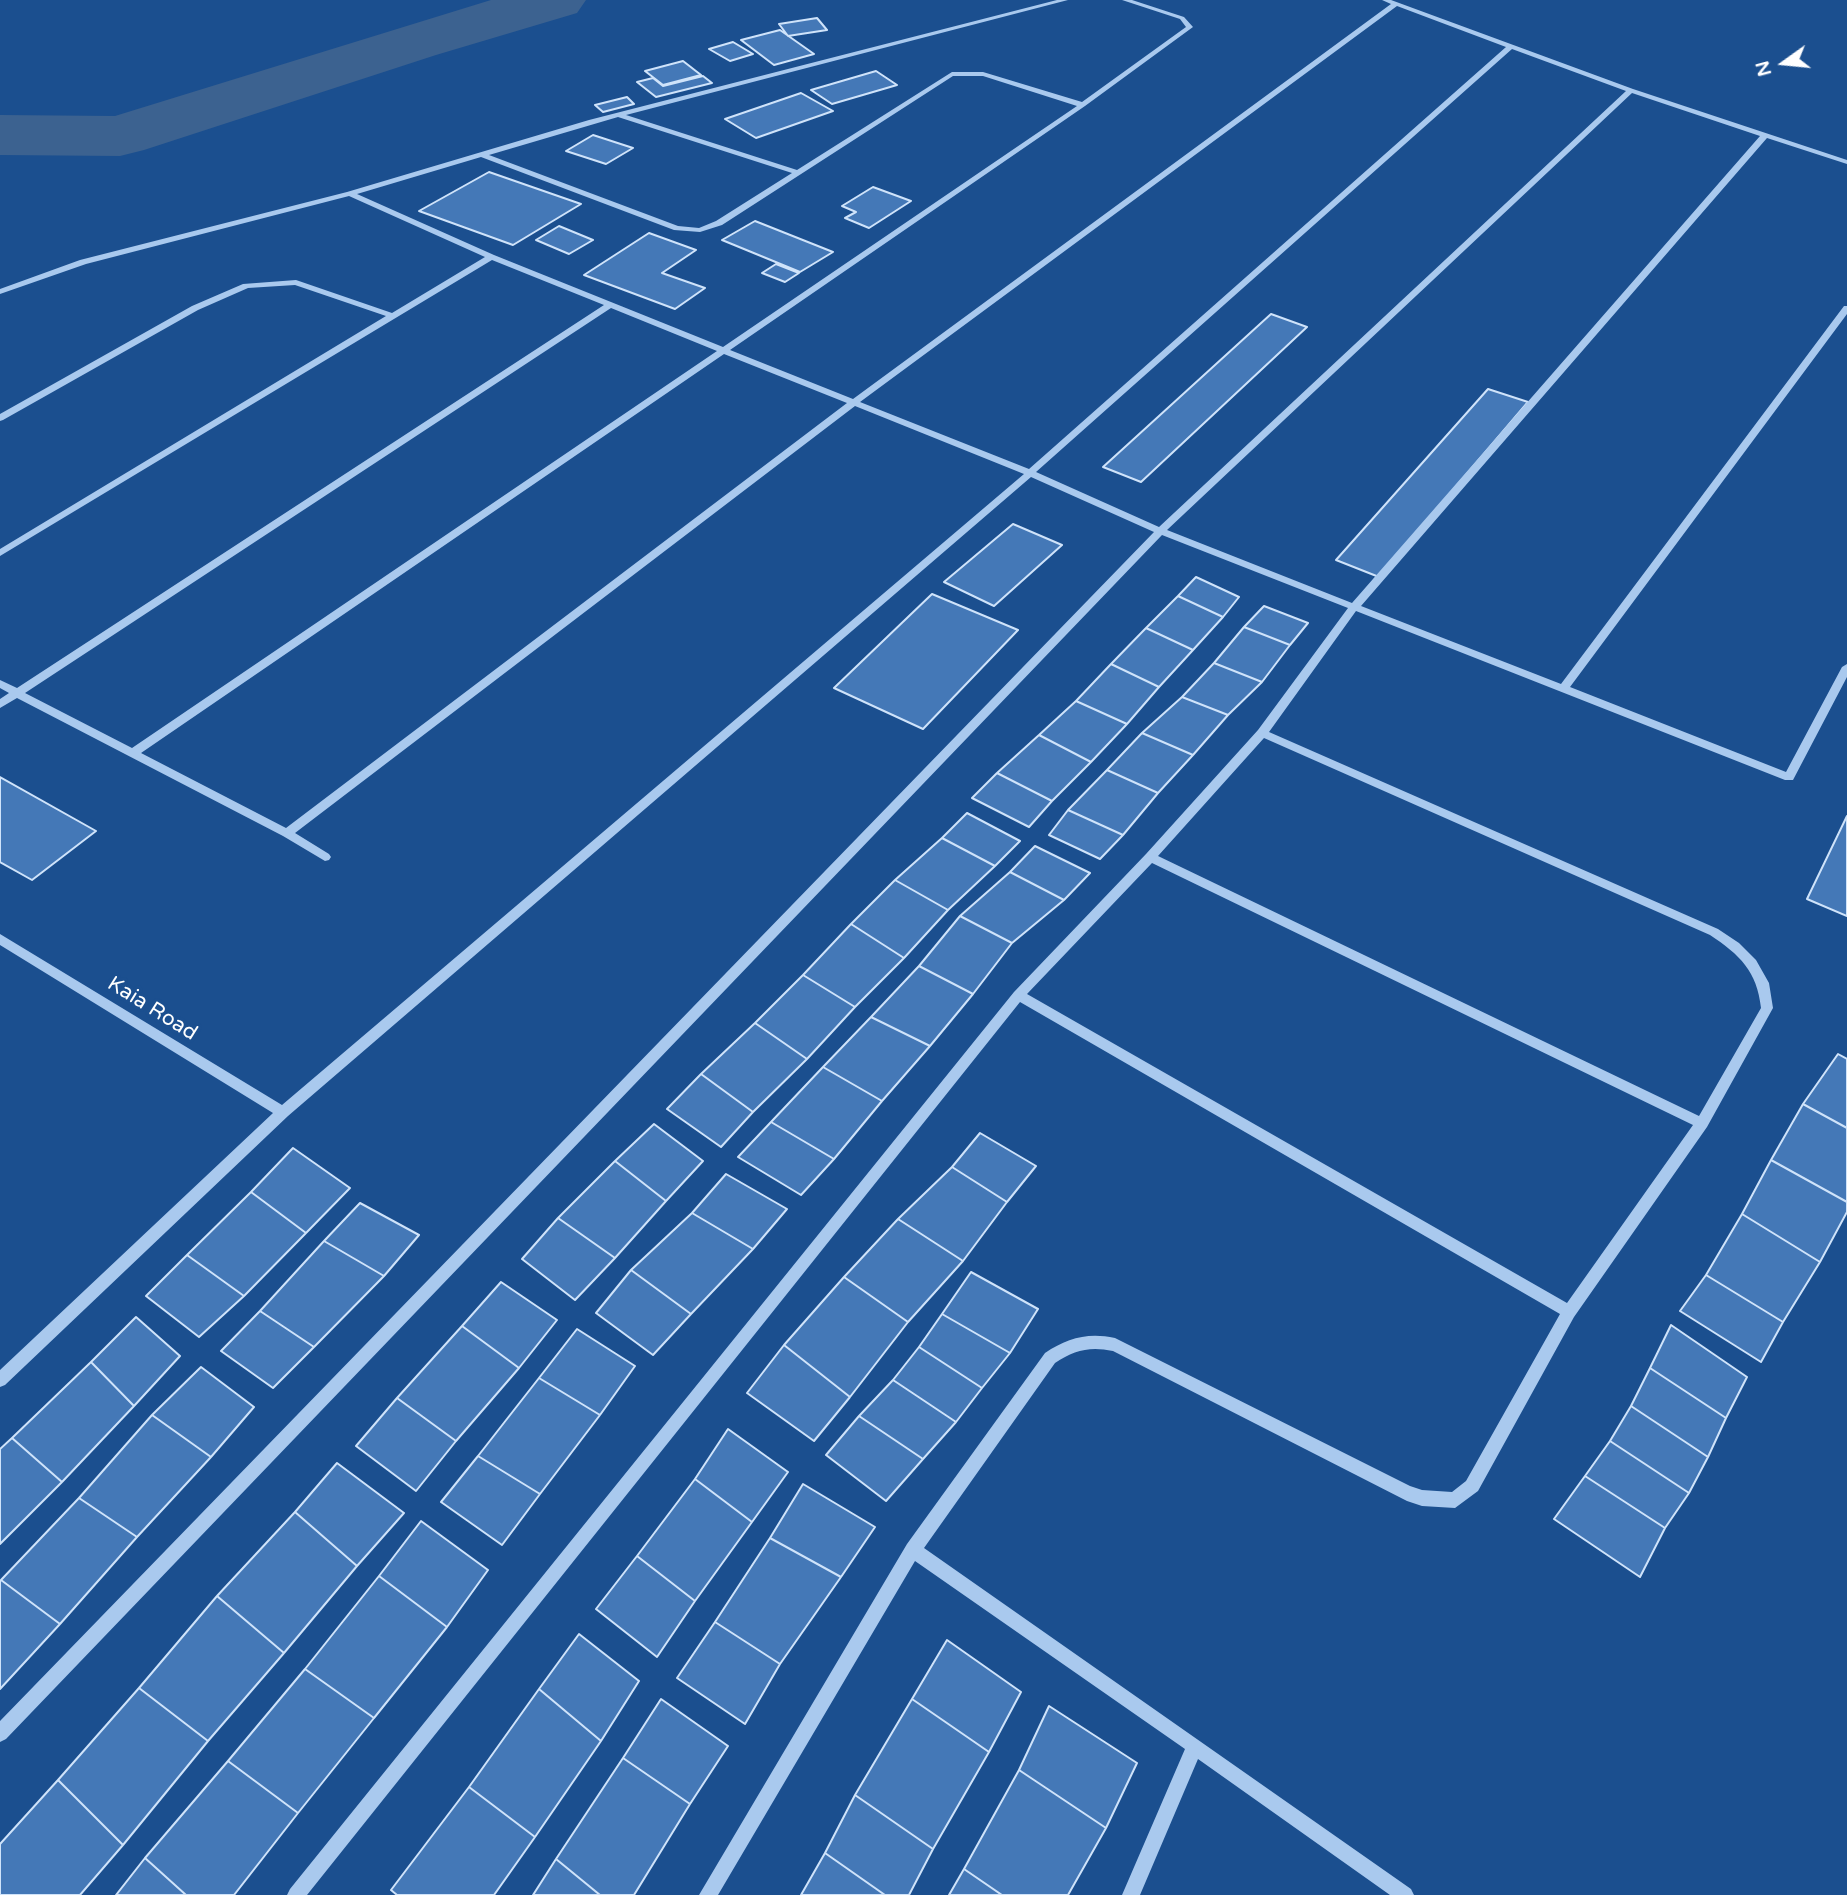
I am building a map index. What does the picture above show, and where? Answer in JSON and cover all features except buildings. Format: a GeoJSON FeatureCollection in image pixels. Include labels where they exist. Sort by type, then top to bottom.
{"type":"FeatureCollection","features":[{"type":"Feature","properties":{"kind":"street"},"geometry":{"type":"LineString","coordinates":[[0,292],[83,262],[351,194],[618,115],[1065,0]]}},
{"type":"Feature","properties":{"kind":"street"},"geometry":{"type":"LineString","coordinates":[[133,753],[1083,105],[1190,27],[1182,18],[1125,0]]}},
{"type":"Feature","properties":{"kind":"street"},"geometry":{"type":"LineString","coordinates":[[1385,0],[1631,90],[1847,162]]}},
{"type":"Feature","properties":{"kind":"street"},"geometry":{"type":"LineString","coordinates":[[287,833],[854,402],[1396,4]]}},
{"type":"Feature","properties":{"kind":"street"},"geometry":{"type":"LineString","coordinates":[[0,1380],[283,1112],[1030,472],[1511,46]]}},
{"type":"Feature","properties":{"kind":"street"},"geometry":{"type":"LineString","coordinates":[[482,155],[688,230],[700,230],[719,223],[952,74],[982,74],[1083,105]]}},
{"type":"Feature","properties":{"kind":"street"},"geometry":{"type":"LineString","coordinates":[[0,1733],[1160,531],[1631,90]]}},
{"type":"Feature","properties":{"kind":"street"},"geometry":{"type":"LineString","coordinates":[[618,115],[797,172]]}},
{"type":"Feature","properties":{"kind":"street"},"geometry":{"type":"LineString","coordinates":[[296,1895],[1018,995],[1150,858],[1262,733],[1355,606],[1764,136]]}},
{"type":"Feature","properties":{"kind":"street"},"geometry":{"type":"LineString","coordinates":[[351,194],[491,257],[1030,472],[1160,531],[1789,776],[1846,670]]}},
{"type":"Feature","properties":{"kind":"street"},"geometry":{"type":"LineString","coordinates":[[0,553],[491,257]]}},
{"type":"Feature","properties":{"kind":"street"},"geometry":{"type":"LineString","coordinates":[[0,418],[195,308],[246,286],[296,282],[393,316]]}},
{"type":"Feature","properties":{"kind":"street"},"geometry":{"type":"LineString","coordinates":[[0,704],[612,304]]}},
{"type":"Feature","properties":{"kind":"street"},"geometry":{"type":"LineString","coordinates":[[1564,687],[1847,308]]}},
{"type":"Feature","properties":{"kind":"street"},"geometry":{"type":"LineString","coordinates":[[0,684],[287,833],[325,857]]}},
{"type":"Feature","properties":{"kind":"street"},"geometry":{"type":"LineString","coordinates":[[708,1895],[913,1550],[1050,1358],[1074,1343],[1100,1341],[1115,1345],[1407,1493],[1455,1500],[1472,1486],[1569,1312],[1702,1123],[1767,1008],[1767,993],[1754,964],[1714,932],[1262,733]]}},
{"type":"Feature","properties":{"kind":"street"},"geometry":{"type":"LineString","coordinates":[[1150,858],[1702,1123]]}},
{"type":"Feature","properties":{"kind":"street","name":"Kaia Road"},"geometry":{"type":"LineString","coordinates":[[0,939],[283,1112]]}},
{"type":"Feature","properties":{"kind":"street"},"geometry":{"type":"LineString","coordinates":[[1018,995],[1569,1312]]}},
{"type":"Feature","properties":{"kind":"street"},"geometry":{"type":"LineString","coordinates":[[913,1550],[1405,1895]]}},
{"type":"Feature","properties":{"kind":"street"},"geometry":{"type":"LineString","coordinates":[[1131,1895],[1195,1746]]}},
{"type":"Feature","properties":{"kind":"waterway"},"geometry":{"type":"LineString","coordinates":[[0,135],[120,136],[414,42],[556,0]]}}]}
